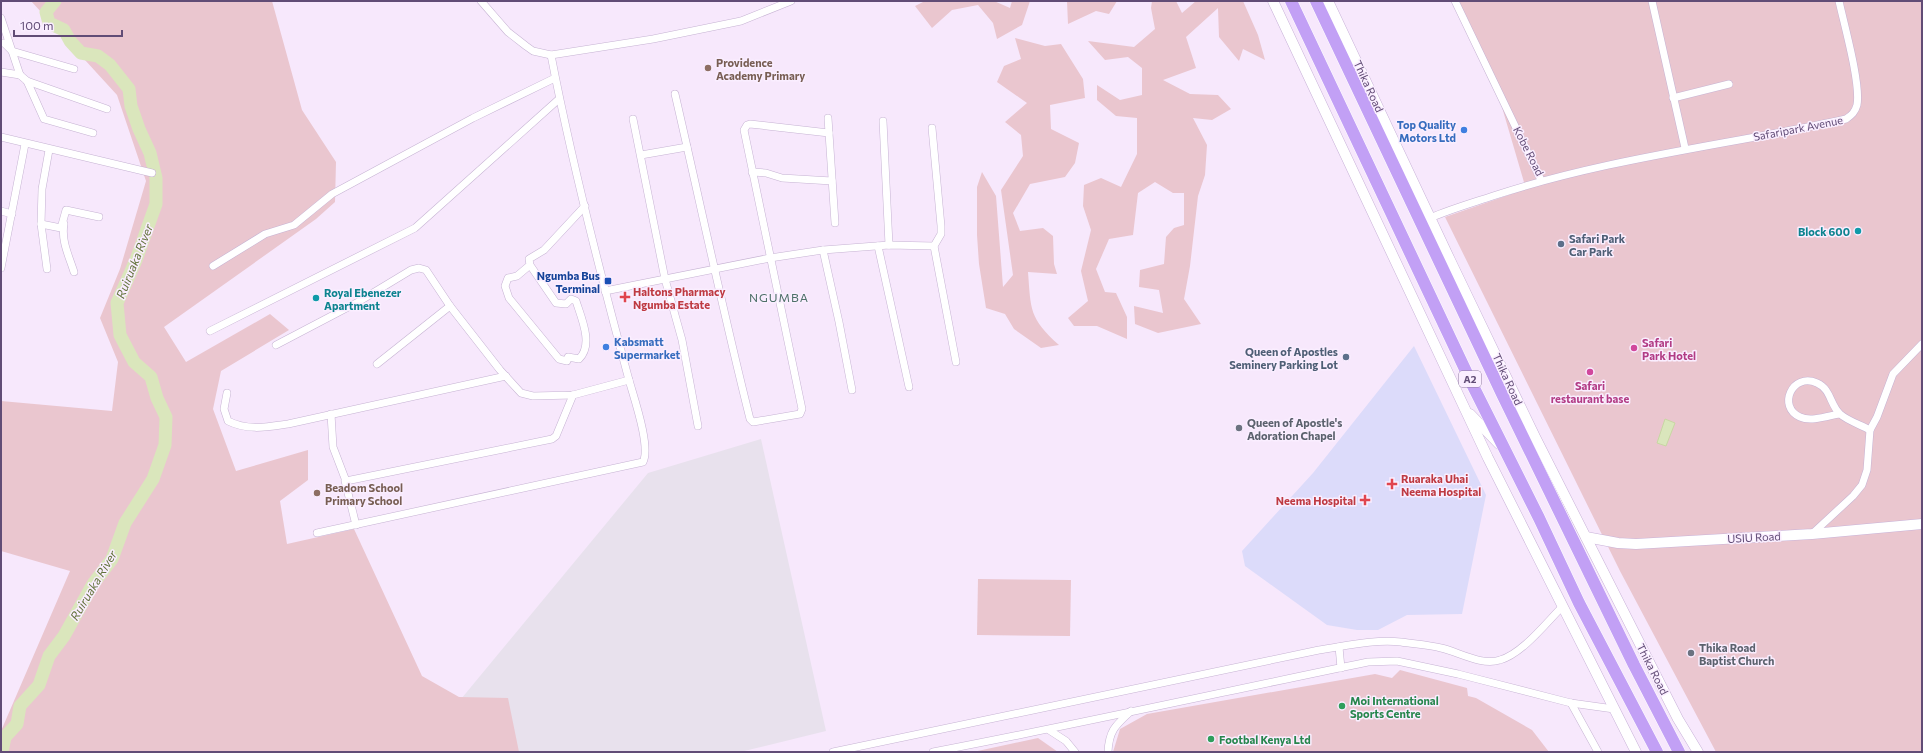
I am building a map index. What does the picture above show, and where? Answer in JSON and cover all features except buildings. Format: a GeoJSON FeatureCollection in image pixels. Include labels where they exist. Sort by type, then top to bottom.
{"type":"FeatureCollection","features":[{"type":"Feature","properties":{"kind":"highway","name":"A2"},"geometry":{"type":"LineString","coordinates":[[1291,1],[1466,370],[1579,603],[1657,752]]}},
{"type":"Feature","properties":{"kind":"highway","name":"Thika Road"},"geometry":{"type":"LineString","coordinates":[[1316,1],[1505,401],[1634,665],[1679,752]]}},
{"type":"Feature","properties":{"kind":"main road"},"geometry":{"type":"LineString","coordinates":[[1273,1],[1465,408],[1562,606],[1636,752]]}},
{"type":"Feature","properties":{"kind":"main road","name":"Thika Road"},"geometry":{"type":"LineString","coordinates":[[1328,1],[1535,437],[1678,719],[1698,752]]}},
{"type":"Feature","properties":{"kind":"main road"},"geometry":{"type":"LineString","coordinates":[[1465,408],[1505,449]]}},
{"type":"Feature","properties":{"kind":"main road","name":"USIU Road"},"geometry":{"type":"LineString","coordinates":[[1586,536],[1618,543],[1636,544],[1812,534],[1922,524]]}},
{"type":"Feature","properties":{"kind":"street"},"geometry":{"type":"LineString","coordinates":[[481,1],[508,32],[533,51],[551,56],[653,39],[726,24],[753,17],[791,1]]}},
{"type":"Feature","properties":{"kind":"street","name":"Kobe Road"},"geometry":{"type":"LineString","coordinates":[[1455,1],[1541,180],[1723,141]]}},
{"type":"Feature","properties":{"kind":"street"},"geometry":{"type":"LineString","coordinates":[[1652,1],[1685,148]]}},
{"type":"Feature","properties":{"kind":"street","name":"Safaripark Avenue"},"geometry":{"type":"LineString","coordinates":[[1723,141],[1792,131],[1846,119],[1853,114],[1857,100],[1856,82],[1840,1]]}},
{"type":"Feature","properties":{"kind":"street"},"geometry":{"type":"LineString","coordinates":[[1,18],[20,75],[27,81],[107,109]]}},
{"type":"Feature","properties":{"kind":"street"},"geometry":{"type":"LineString","coordinates":[[1,43],[4,43],[12,51],[74,69]]}},
{"type":"Feature","properties":{"kind":"street"},"geometry":{"type":"LineString","coordinates":[[317,534],[356,524],[643,462],[646,458],[641,422],[585,206],[559,99],[551,56]]}},
{"type":"Feature","properties":{"kind":"street"},"geometry":{"type":"LineString","coordinates":[[1,72],[20,75]]}},
{"type":"Feature","properties":{"kind":"street"},"geometry":{"type":"LineString","coordinates":[[213,266],[265,234],[294,225],[332,194],[473,118],[555,78]]}},
{"type":"Feature","properties":{"kind":"street"},"geometry":{"type":"LineString","coordinates":[[27,81],[44,119],[93,133]]}},
{"type":"Feature","properties":{"kind":"street"},"geometry":{"type":"LineString","coordinates":[[1674,98],[1729,84]]}},
{"type":"Feature","properties":{"kind":"street"},"geometry":{"type":"LineString","coordinates":[[675,94],[716,269],[732,347],[750,420],[753,422],[761,422],[800,414],[802,409],[744,130],[747,125],[829,133]]}},
{"type":"Feature","properties":{"kind":"street"},"geometry":{"type":"LineString","coordinates":[[210,332],[415,228],[559,99]]}},
{"type":"Feature","properties":{"kind":"street"},"geometry":{"type":"LineString","coordinates":[[828,118],[835,223]]}},
{"type":"Feature","properties":{"kind":"street"},"geometry":{"type":"LineString","coordinates":[[634,119],[666,279],[682,340],[698,426]]}},
{"type":"Feature","properties":{"kind":"street"},"geometry":{"type":"LineString","coordinates":[[883,121],[889,245]]}},
{"type":"Feature","properties":{"kind":"street"},"geometry":{"type":"LineString","coordinates":[[932,128],[941,226],[941,234],[934,246],[956,362]]}},
{"type":"Feature","properties":{"kind":"street"},"geometry":{"type":"LineString","coordinates":[[1,137],[49,150],[152,173]]}},
{"type":"Feature","properties":{"kind":"street"},"geometry":{"type":"LineString","coordinates":[[1,268],[26,144]]}},
{"type":"Feature","properties":{"kind":"street"},"geometry":{"type":"LineString","coordinates":[[641,155],[687,147]]}},
{"type":"Feature","properties":{"kind":"street"},"geometry":{"type":"LineString","coordinates":[[47,268],[41,224],[42,189],[49,150]]}},
{"type":"Feature","properties":{"kind":"street"},"geometry":{"type":"LineString","coordinates":[[752,172],[766,173],[782,178],[832,180]]}},
{"type":"Feature","properties":{"kind":"street"},"geometry":{"type":"LineString","coordinates":[[1430,218],[1541,180]]}},
{"type":"Feature","properties":{"kind":"street"},"geometry":{"type":"LineString","coordinates":[[530,265],[517,276],[508,278],[505,286],[509,298],[559,359],[567,361],[568,358],[579,359],[585,348],[586,340],[576,301],[571,299],[566,304],[556,304],[530,265],[529,259],[544,250],[585,206]]}},
{"type":"Feature","properties":{"kind":"street"},"geometry":{"type":"LineString","coordinates":[[41,224],[61,228],[66,210]]}},
{"type":"Feature","properties":{"kind":"street"},"geometry":{"type":"LineString","coordinates":[[66,210],[99,217]]}},
{"type":"Feature","properties":{"kind":"street"},"geometry":{"type":"LineString","coordinates":[[66,210],[62,234],[74,272]]}},
{"type":"Feature","properties":{"kind":"street"},"geometry":{"type":"LineString","coordinates":[[1,211],[12,214]]}},
{"type":"Feature","properties":{"kind":"street"},"geometry":{"type":"LineString","coordinates":[[606,291],[770,258],[823,250],[889,245],[934,246]]}},
{"type":"Feature","properties":{"kind":"street"},"geometry":{"type":"LineString","coordinates":[[878,246],[909,387]]}},
{"type":"Feature","properties":{"kind":"street"},"geometry":{"type":"LineString","coordinates":[[823,250],[852,390]]}},
{"type":"Feature","properties":{"kind":"street"},"geometry":{"type":"LineString","coordinates":[[276,345],[358,302],[411,270],[419,268],[426,270],[450,306],[518,390],[528,395],[573,395],[629,380]]}},
{"type":"Feature","properties":{"kind":"street"},"geometry":{"type":"LineString","coordinates":[[378,364],[450,306]]}},
{"type":"Feature","properties":{"kind":"street"},"geometry":{"type":"LineString","coordinates":[[1812,534],[1853,496],[1862,485],[1867,470],[1870,430],[1877,417],[1894,374],[1922,344]]}},
{"type":"Feature","properties":{"kind":"street"},"geometry":{"type":"LineString","coordinates":[[227,393],[224,409],[228,421],[250,428],[288,424],[506,376]]}},
{"type":"Feature","properties":{"kind":"street"},"geometry":{"type":"LineString","coordinates":[[1839,414],[1816,418],[1800,417],[1791,410],[1788,404],[1789,395],[1793,386],[1799,382],[1809,380],[1824,387],[1839,414],[1870,430]]}},
{"type":"Feature","properties":{"kind":"street"},"geometry":{"type":"LineString","coordinates":[[345,481],[552,439],[556,436],[573,395]]}},
{"type":"Feature","properties":{"kind":"street"},"geometry":{"type":"LineString","coordinates":[[331,414],[334,447],[345,481],[356,524]]}},
{"type":"Feature","properties":{"kind":"street"},"geometry":{"type":"LineString","coordinates":[[833,752],[1369,642],[1400,642],[1441,648],[1471,658],[1499,661],[1508,657],[1524,645],[1562,606]]}},
{"type":"Feature","properties":{"kind":"street"},"geometry":{"type":"LineString","coordinates":[[1339,647],[1341,668]]}},
{"type":"Feature","properties":{"kind":"street"},"geometry":{"type":"LineString","coordinates":[[933,752],[1049,730],[1132,710],[1368,662],[1397,661],[1458,674],[1571,703],[1614,709]]}},
{"type":"Feature","properties":{"kind":"street"},"geometry":{"type":"LineString","coordinates":[[1571,703],[1598,752]]}},
{"type":"Feature","properties":{"kind":"street"},"geometry":{"type":"LineString","coordinates":[[1108,752],[1109,738],[1114,727],[1132,710]]}},
{"type":"Feature","properties":{"kind":"street"},"geometry":{"type":"LineString","coordinates":[[1049,730],[1066,740],[1075,752]]}},
{"type":"Feature","properties":{"kind":"shaded area"},"geometry":{"type":"Polygon","coordinates":[[[31,1],[272,1],[302,110],[336,162],[335,202],[316,219],[164,327],[186,362],[270,314],[289,330],[221,371],[213,409],[236,471],[308,450],[308,480],[280,501],[287,544],[354,529],[422,676],[459,697],[508,698],[519,752],[1,752],[1,731],[70,571],[1,551],[1,401],[112,411],[118,362],[100,318],[120,269],[146,181],[117,95],[31,1]]]}},
{"type":"Feature","properties":{"kind":"shaded area"},"geometry":{"type":"Polygon","coordinates":[[[925,1],[994,1],[1010,8],[1012,1],[1030,1],[1022,25],[997,39],[993,23],[978,5],[952,10],[932,28],[915,6],[925,1]]]}},
{"type":"Feature","properties":{"kind":"shaded area"},"geometry":{"type":"Polygon","coordinates":[[[1067,1],[1117,1],[1109,14],[1096,11],[1068,24],[1067,1]]]}},
{"type":"Feature","properties":{"kind":"shaded area"},"geometry":{"type":"Polygon","coordinates":[[[1152,1],[1176,1],[1182,13],[1196,1],[1243,1],[1258,35],[1265,60],[1243,49],[1239,61],[1219,37],[1218,8],[1186,37],[1196,68],[1163,80],[1190,94],[1218,95],[1231,109],[1212,120],[1193,118],[1207,145],[1205,175],[1198,196],[1190,266],[1184,299],[1201,324],[1158,333],[1135,324],[1134,306],[1163,313],[1159,290],[1139,287],[1140,270],[1164,264],[1166,237],[1174,228],[1184,225],[1184,193],[1173,193],[1155,182],[1138,193],[1133,235],[1109,239],[1096,269],[1105,292],[1116,293],[1127,317],[1127,339],[1097,326],[1074,326],[1068,318],[1088,301],[1081,271],[1091,230],[1083,206],[1084,185],[1101,178],[1121,187],[1137,154],[1137,118],[1116,116],[1097,100],[1097,85],[1120,100],[1142,95],[1142,68],[1128,57],[1105,60],[1088,41],[1134,47],[1155,29],[1151,8],[1152,1]]]}},
{"type":"Feature","properties":{"kind":"shaded area"},"geometry":{"type":"Polygon","coordinates":[[[1453,1],[1922,1],[1922,750],[1919,752],[1716,752],[1620,571],[1445,217],[1526,189],[1494,80],[1453,1]]]}},
{"type":"Feature","properties":{"kind":"shaded area"},"geometry":{"type":"Polygon","coordinates":[[[1015,38],[1045,46],[1061,44],[1083,79],[1085,98],[1050,105],[1051,129],[1079,143],[1075,163],[1065,177],[1030,184],[1013,213],[1020,231],[1043,228],[1053,236],[1054,264],[1057,274],[1028,272],[1033,313],[1042,328],[1059,345],[1041,348],[1014,329],[1005,314],[986,308],[979,264],[977,235],[977,187],[982,172],[996,196],[1003,287],[1013,275],[1001,190],[1023,156],[1021,135],[1005,122],[1027,103],[997,82],[1004,66],[1021,59],[1015,38]]]}},
{"type":"Feature","properties":{"kind":"shaded area","name":"Ruaraka Uhai Neema Hospital"},"geometry":{"type":"Polygon","coordinates":[[[1414,346],[1486,495],[1462,614],[1407,615],[1378,630],[1357,630],[1327,625],[1245,566],[1242,551],[1313,473],[1414,346]]]}},
{"type":"Feature","properties":{"kind":"shaded area"},"geometry":{"type":"Polygon","coordinates":[[[1665,419],[1675,423],[1666,446],[1657,443],[1665,419]]]}},
{"type":"Feature","properties":{"kind":"shaded area"},"geometry":{"type":"Polygon","coordinates":[[[761,439],[826,731],[740,752],[425,752],[423,745],[648,473],[761,439]]]}},
{"type":"Feature","properties":{"kind":"shaded area"},"geometry":{"type":"Polygon","coordinates":[[[978,579],[1071,580],[1070,636],[977,635],[978,579]]]}},
{"type":"Feature","properties":{"kind":"shaded area","name":"Moi International Sports Centre"},"geometry":{"type":"Polygon","coordinates":[[[1400,670],[1467,688],[1468,696],[1476,698],[1532,730],[1549,752],[1113,752],[1120,729],[1147,714],[1375,674],[1392,678],[1400,670]]]}},
{"type":"Feature","properties":{"kind":"shaded area"},"geometry":{"type":"Polygon","coordinates":[[[1038,738],[1058,752],[973,752],[1038,738]]]}},
{"type":"Feature","properties":{"kind":"waterway","name":"Ruiruaka River"},"geometry":{"type":"LineString","coordinates":[[2,752],[5,737],[17,724],[20,706],[39,685],[49,656],[64,636],[93,584],[112,559],[125,523],[153,479],[165,445],[166,417],[157,398],[151,377],[134,362],[120,335],[117,303],[136,260],[156,204],[156,178],[150,153],[139,129],[131,106],[129,89],[110,65],[98,56],[81,53],[70,41],[64,30],[49,23],[46,12],[55,1]]}},
{"type":"Feature","properties":{"kind":"place","name":"Providence Academy Primary"},"geometry":{"type":"Point","coordinates":[708,68]}},
{"type":"Feature","properties":{"kind":"place","name":"Top Quality Motors Ltd"},"geometry":{"type":"Point","coordinates":[1464,130]}},
{"type":"Feature","properties":{"kind":"place","name":"Block 600"},"geometry":{"type":"Point","coordinates":[1858,231]}},
{"type":"Feature","properties":{"kind":"place","name":"Safari Park Car Park"},"geometry":{"type":"Point","coordinates":[1561,244]}},
{"type":"Feature","properties":{"kind":"place","name":"Ngumba Bus Terminal"},"geometry":{"type":"Point","coordinates":[608,281]}},
{"type":"Feature","properties":{"kind":"place","name":"Haltons Pharmacy Ngumba Estate"},"geometry":{"type":"Point","coordinates":[625,297]}},
{"type":"Feature","properties":{"kind":"place","name":"Royal Ebenezer Apartment"},"geometry":{"type":"Point","coordinates":[316,298]}},
{"type":"Feature","properties":{"kind":"place","name":"Kabsmatt Supermarket"},"geometry":{"type":"Point","coordinates":[606,347]}},
{"type":"Feature","properties":{"kind":"place","name":"Safari Park Hotel"},"geometry":{"type":"Point","coordinates":[1634,348]}},
{"type":"Feature","properties":{"kind":"place","name":"Queen of Apostles Seminery Parking Lot"},"geometry":{"type":"Point","coordinates":[1346,357]}},
{"type":"Feature","properties":{"kind":"place","name":"Safari restaurant base"},"geometry":{"type":"Point","coordinates":[1590,372]}},
{"type":"Feature","properties":{"kind":"place","name":"Queen of Apostle's Adoration Chapel"},"geometry":{"type":"Point","coordinates":[1239,428]}},
{"type":"Feature","properties":{"kind":"place","name":"Ruaraka Uhai Neema Hospital"},"geometry":{"type":"Point","coordinates":[1392,484]}},
{"type":"Feature","properties":{"kind":"place","name":"Beadom School Primary School"},"geometry":{"type":"Point","coordinates":[317,493]}},
{"type":"Feature","properties":{"kind":"place","name":"Neema Hospital"},"geometry":{"type":"Point","coordinates":[1365,500]}},
{"type":"Feature","properties":{"kind":"place","name":"Thika Road Baptist Church"},"geometry":{"type":"Point","coordinates":[1691,653]}},
{"type":"Feature","properties":{"kind":"place","name":"Moi International Sports Centre"},"geometry":{"type":"Point","coordinates":[1342,706]}},
{"type":"Feature","properties":{"kind":"place","name":"Footbal Kenya Ltd"},"geometry":{"type":"Point","coordinates":[1211,739]}},
{"type":"Feature","properties":{"kind":"district","name":"NGUMBA"},"geometry":{"type":"Point","coordinates":[779,297]}}]}
